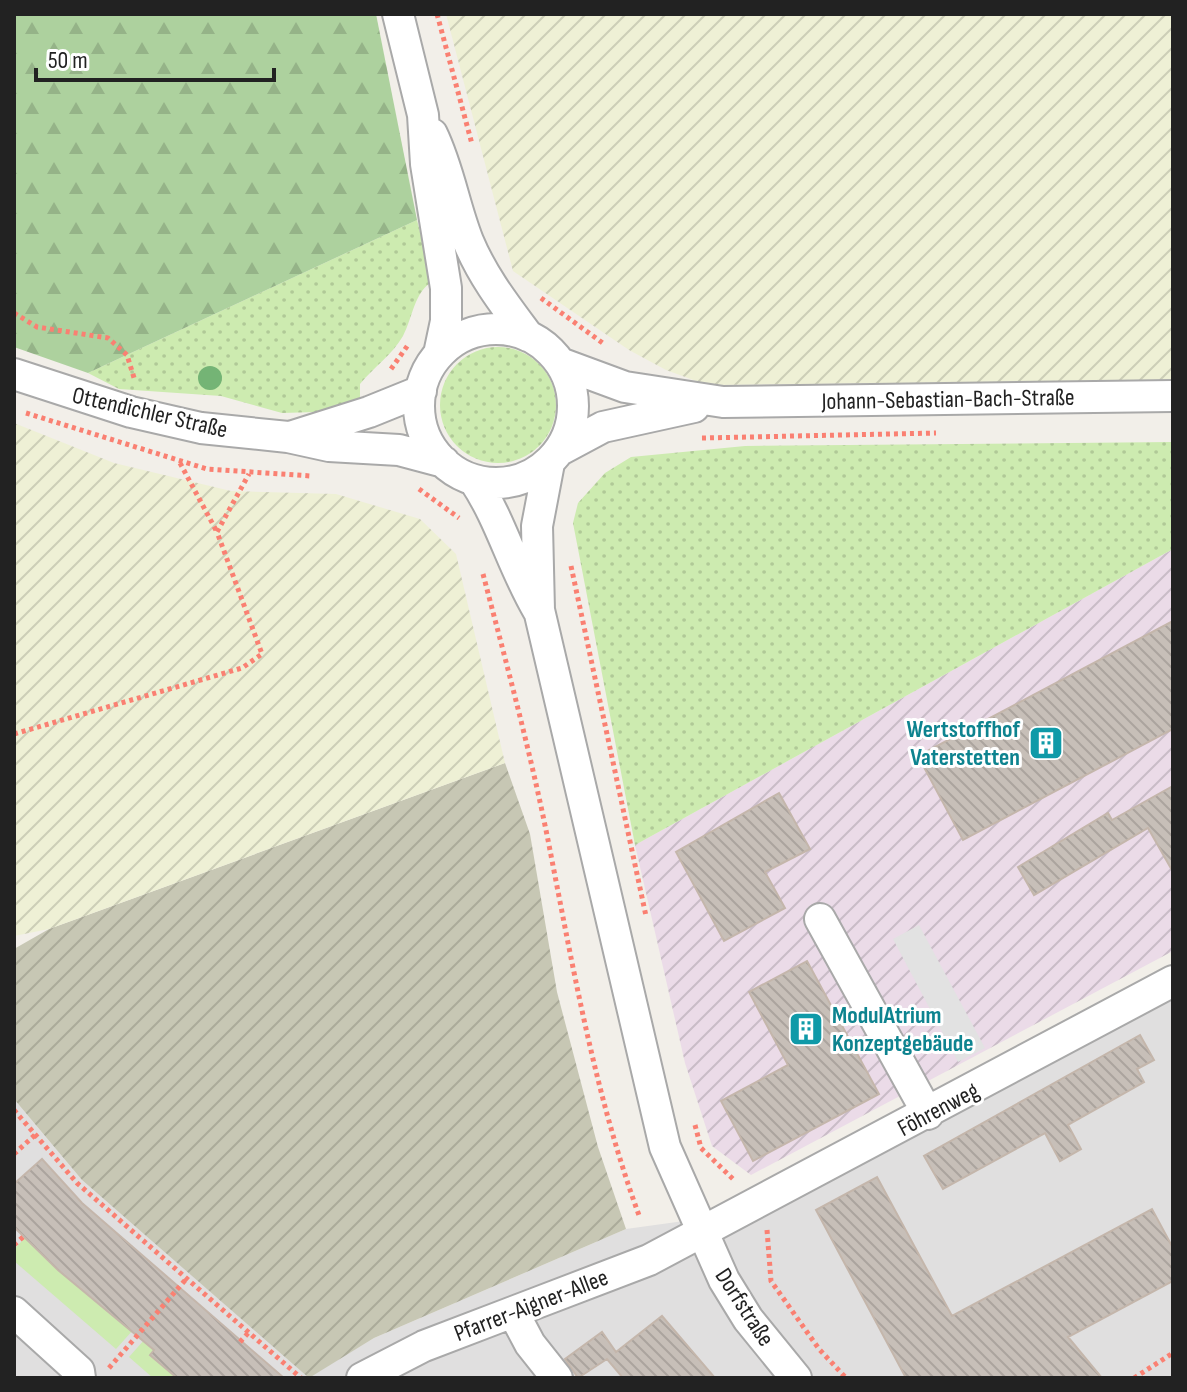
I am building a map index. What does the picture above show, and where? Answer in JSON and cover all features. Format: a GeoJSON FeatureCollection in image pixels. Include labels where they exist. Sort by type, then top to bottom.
{"type":"FeatureCollection","features":[{"type":"Feature","properties":{"kind":"street"},"geometry":{"type":"LineString","coordinates":[[398,14],[423,115],[426,164],[446,288],[446,321],[439,354],[421,391],[421,422],[433,450],[444,462],[474,480],[490,503],[522,582],[539,610]]}},
{"type":"Feature","properties":{"kind":"street"},"geometry":{"type":"LineString","coordinates":[[423,115],[444,159],[467,238],[480,268],[528,336],[560,363],[573,397],[573,416],[554,456],[537,526],[539,610]]}},
{"type":"Feature","properties":{"kind":"street"},"geometry":{"type":"LineString","coordinates":[[439,354],[451,343],[481,330],[513,331],[528,336]]}},
{"type":"Feature","properties":{"kind":"street","name":"Johann-Sebastian-Bach-Straße"},"geometry":{"type":"LineString","coordinates":[[560,363],[625,387],[723,402],[1173,396]]}},
{"type":"Feature","properties":{"kind":"street","name":"Ottendichler Straße"},"geometry":{"type":"LineString","coordinates":[[14,374],[131,412],[201,428],[288,437],[329,446],[414,453],[444,462]]}},
{"type":"Feature","properties":{"kind":"street","name":"Ottendichler Straße"},"geometry":{"type":"LineString","coordinates":[[288,437],[369,412],[421,391]]}},
{"type":"Feature","properties":{"kind":"street","name":"Johann-Sebastian-Bach-Straße"},"geometry":{"type":"LineString","coordinates":[[554,456],[603,427],[723,402]]}},
{"type":"Feature","properties":{"kind":"street"},"geometry":{"type":"LineString","coordinates":[[474,480],[513,481],[554,456]]}},
{"type":"Feature","properties":{"kind":"street","name":"Dorfstraße"},"geometry":{"type":"LineString","coordinates":[[539,610],[665,1147],[701,1232],[748,1319],[796,1378]]}},
{"type":"Feature","properties":{"kind":"street"},"geometry":{"type":"LineString","coordinates":[[820,919],[928,1114]]}},
{"type":"Feature","properties":{"kind":"street","name":"Föhrenweg"},"geometry":{"type":"LineString","coordinates":[[701,1232],[1173,981]]}},
{"type":"Feature","properties":{"kind":"street","name":"Pfarrer-Aigner-Allee"},"geometry":{"type":"LineString","coordinates":[[362,1378],[424,1346],[649,1260],[701,1232]]}},
{"type":"Feature","properties":{"kind":"street"},"geometry":{"type":"LineString","coordinates":[[14,1312],[79,1371],[80,1378]]}},
{"type":"Feature","properties":{"kind":"street"},"geometry":{"type":"LineString","coordinates":[[513,1312],[530,1344],[557,1378]]}},
{"type":"Feature","properties":{"kind":"path"},"geometry":{"type":"LineString","coordinates":[[437,14],[473,147]]}},
{"type":"Feature","properties":{"kind":"path"},"geometry":{"type":"LineString","coordinates":[[537,296],[606,346]]}},
{"type":"Feature","properties":{"kind":"path"},"geometry":{"type":"LineString","coordinates":[[14,313],[37,327],[108,338],[127,355],[138,391]]}},
{"type":"Feature","properties":{"kind":"path"},"geometry":{"type":"LineString","coordinates":[[388,373],[410,341]]}},
{"type":"Feature","properties":{"kind":"path"},"geometry":{"type":"LineString","coordinates":[[700,439],[942,433]]}},
{"type":"Feature","properties":{"kind":"path"},"geometry":{"type":"LineString","coordinates":[[14,734],[242,668],[262,654],[217,532],[180,462]]}},
{"type":"Feature","properties":{"kind":"path"},"geometry":{"type":"LineString","coordinates":[[217,532],[249,474]]}},
{"type":"Feature","properties":{"kind":"path"},"geometry":{"type":"LineString","coordinates":[[286,476],[317,476]]}},
{"type":"Feature","properties":{"kind":"path"},"geometry":{"type":"LineString","coordinates":[[409,483],[440,501],[463,521]]}},
{"type":"Feature","properties":{"kind":"path"},"geometry":{"type":"LineString","coordinates":[[570,563],[646,918]]}},
{"type":"Feature","properties":{"kind":"path"},"geometry":{"type":"LineString","coordinates":[[482,567],[534,773],[577,992],[620,1163],[640,1218]]}},
{"type":"Feature","properties":{"kind":"path"},"geometry":{"type":"LineString","coordinates":[[14,1110],[77,1183],[301,1378]]}},
{"type":"Feature","properties":{"kind":"path"},"geometry":{"type":"LineString","coordinates":[[694,1122],[701,1148],[749,1192],[756,1203],[770,1237],[771,1281],[819,1349],[846,1378]]}},
{"type":"Feature","properties":{"kind":"path"},"geometry":{"type":"LineString","coordinates":[[14,1154],[35,1135]]}},
{"type":"Feature","properties":{"kind":"path"},"geometry":{"type":"LineString","coordinates":[[14,1245],[23,1237]]}},
{"type":"Feature","properties":{"kind":"path"},"geometry":{"type":"LineString","coordinates":[[101,1378],[187,1278]]}},
{"type":"Feature","properties":{"kind":"path"},"geometry":{"type":"LineString","coordinates":[[240,1342],[249,1332]]}},
{"type":"Feature","properties":{"kind":"path"},"geometry":{"type":"LineString","coordinates":[[1134,1378],[1173,1353]]}},
{"type":"Feature","properties":{"kind":"shaded area"},"geometry":{"type":"Polygon","coordinates":[[[446,14],[1173,14],[1173,380],[707,385],[666,370],[629,350],[513,271],[446,14]]]}},
{"type":"Feature","properties":{"kind":"shaded area"},"geometry":{"type":"Polygon","coordinates":[[[14,423],[114,463],[231,491],[336,494],[420,519],[456,554],[505,763],[49,929],[14,936],[14,423]]]}},
{"type":"Feature","properties":{"kind":"shaded area"},"geometry":{"type":"Polygon","coordinates":[[[1173,549],[1173,951],[751,1175],[712,1146],[685,1063],[635,845],[1173,549]]]}},
{"type":"Feature","properties":{"kind":"shaded area"},"geometry":{"type":"Polygon","coordinates":[[[505,763],[530,834],[557,992],[598,1147],[626,1229],[374,1338],[309,1378],[82,1180],[14,1099],[14,949],[49,929],[505,763]]]}},
{"type":"Feature","properties":{"kind":"shaded area"},"geometry":{"type":"Polygon","coordinates":[[[919,925],[985,1048],[958,1062],[893,939],[919,925]]]}},
{"type":"Feature","properties":{"kind":"shaded area"},"geometry":{"type":"Polygon","coordinates":[[[1173,995],[1173,1378],[14,1378],[14,1099],[82,1180],[309,1377],[374,1338],[626,1229],[771,1209],[1173,995]]]}},
{"type":"Feature","properties":{"kind":"green space"},"geometry":{"type":"Polygon","coordinates":[[[14,14],[376,14],[417,220],[88,373],[14,347],[14,14]]]}},
{"type":"Feature","properties":{"kind":"green space"},"geometry":{"type":"Polygon","coordinates":[[[417,220],[433,281],[418,298],[399,343],[360,384],[360,401],[316,412],[282,413],[221,396],[119,389],[88,373],[417,220]]]}},
{"type":"Feature","properties":{"kind":"green space"},"geometry":{"type":"Polygon","coordinates":[[[498,347],[520,352],[539,364],[551,383],[556,405],[551,427],[539,446],[520,458],[498,463],[476,458],[457,446],[445,427],[440,405],[445,383],[457,364],[476,352],[498,347]]]}},
{"type":"Feature","properties":{"kind":"green space"},"geometry":{"type":"Polygon","coordinates":[[[1173,442],[1173,549],[635,845],[573,523],[578,503],[605,473],[631,457],[745,446],[1173,442]]]}},
{"type":"Feature","properties":{"kind":"green space"},"geometry":{"type":"Polygon","coordinates":[[[25,1238],[58,1270],[142,1320],[116,1349],[14,1261],[14,1249],[25,1238]]]}},
{"type":"Feature","properties":{"kind":"green space"},"geometry":{"type":"Polygon","coordinates":[[[195,1303],[150,1355],[177,1378],[153,1378],[129,1357],[153,1330],[195,1303]]]}},
{"type":"Feature","properties":{"kind":"building","name":"Wertstoffhof Vaterstetten"},"geometry":{"type":"Polygon","coordinates":[[[1173,621],[1173,729],[963,840],[918,756],[1173,621]]]}},
{"type":"Feature","properties":{"kind":"building"},"geometry":{"type":"Polygon","coordinates":[[[1173,786],[1173,872],[1148,828],[1034,895],[1018,867],[1108,813],[1112,820],[1173,786]]]}},
{"type":"Feature","properties":{"kind":"building"},"geometry":{"type":"Polygon","coordinates":[[[779,793],[810,849],[765,872],[785,908],[724,941],[676,852],[779,793]]]}},
{"type":"Feature","properties":{"kind":"building","name":"ModulAtrium Konzeptgebäude"},"geometry":{"type":"Polygon","coordinates":[[[807,961],[879,1094],[753,1161],[721,1101],[788,1065],[749,992],[807,961]]]}},
{"type":"Feature","properties":{"kind":"building"},"geometry":{"type":"Polygon","coordinates":[[[1140,1035],[1154,1060],[1137,1069],[1144,1082],[1068,1125],[1081,1149],[1060,1161],[1045,1133],[943,1189],[924,1156],[1140,1035]]]}},
{"type":"Feature","properties":{"kind":"building"},"geometry":{"type":"Polygon","coordinates":[[[42,1159],[82,1203],[284,1378],[177,1378],[150,1355],[154,1350],[58,1270],[14,1227],[14,1184],[42,1159]]]}},
{"type":"Feature","properties":{"kind":"building"},"geometry":{"type":"Polygon","coordinates":[[[877,1177],[952,1316],[1152,1209],[1173,1248],[1173,1281],[1068,1337],[1102,1378],[906,1378],[816,1210],[877,1177]]]}},
{"type":"Feature","properties":{"kind":"building"},"geometry":{"type":"Polygon","coordinates":[[[662,1316],[715,1378],[623,1378],[607,1359],[578,1378],[565,1359],[602,1332],[616,1352],[662,1316]]]}},
{"type":"Feature","properties":{"kind":"place","name":"Wertstoffhof Vaterstetten"},"geometry":{"type":"Point","coordinates":[1046,743]}},
{"type":"Feature","properties":{"kind":"place","name":"ModulAtrium Konzeptgebäude"},"geometry":{"type":"Point","coordinates":[806,1029]}}]}
